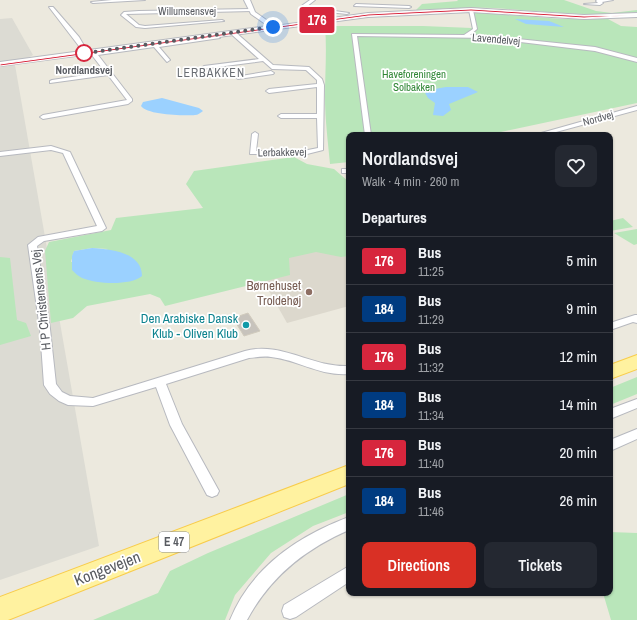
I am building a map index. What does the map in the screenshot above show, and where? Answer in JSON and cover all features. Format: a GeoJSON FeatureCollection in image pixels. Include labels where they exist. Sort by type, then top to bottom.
{"type":"FeatureCollection","features":[{"type":"Feature","properties":{"kind":"main road"},"geometry":{"type":"LineString","coordinates":[[613,371],[637,362]]}},
{"type":"Feature","properties":{"kind":"main road","name":"Kongevejen"},"geometry":{"type":"LineString","coordinates":[[0,610],[346,475]]}},
{"type":"Feature","properties":{"kind":"street"},"geometry":{"type":"LineString","coordinates":[[93,2],[143,0]]}},
{"type":"Feature","properties":{"kind":"street"},"geometry":{"type":"LineString","coordinates":[[247,0],[250,10],[273,27]]}},
{"type":"Feature","properties":{"kind":"street"},"geometry":{"type":"LineString","coordinates":[[313,0],[302,8],[348,15]]}},
{"type":"Feature","properties":{"kind":"street"},"geometry":{"type":"LineString","coordinates":[[586,4],[600,4],[601,3],[598,1],[611,0]]}},
{"type":"Feature","properties":{"kind":"street"},"geometry":{"type":"LineString","coordinates":[[348,15],[357,2],[409,6]]}},
{"type":"Feature","properties":{"kind":"street"},"geometry":{"type":"LineString","coordinates":[[43,117],[128,102],[130,100],[51,8]]}},
{"type":"Feature","properties":{"kind":"street","name":"Willumsensvej"},"geometry":{"type":"LineString","coordinates":[[222,22],[145,27],[138,26],[124,15],[124,13],[250,10]]}},
{"type":"Feature","properties":{"kind":"street"},"geometry":{"type":"LineString","coordinates":[[466,36],[475,29],[471,10]]}},
{"type":"Feature","properties":{"kind":"street"},"geometry":{"type":"LineString","coordinates":[[91,53],[156,46],[348,15],[471,10],[577,17],[637,15]]}},
{"type":"Feature","properties":{"kind":"street"},"geometry":{"type":"LineString","coordinates":[[0,64],[233,34]]}},
{"type":"Feature","properties":{"kind":"street"},"geometry":{"type":"LineString","coordinates":[[233,34],[271,73]]}},
{"type":"Feature","properties":{"kind":"street","name":"Lavendelvej"},"geometry":{"type":"LineString","coordinates":[[368,132],[354,35],[466,36],[594,48],[637,60]]}},
{"type":"Feature","properties":{"kind":"street"},"geometry":{"type":"LineString","coordinates":[[156,46],[167,60]]}},
{"type":"Feature","properties":{"kind":"street"},"geometry":{"type":"LineString","coordinates":[[238,77],[263,66]]}},
{"type":"Feature","properties":{"kind":"street"},"geometry":{"type":"LineString","coordinates":[[204,68],[263,66],[276,68],[306,68],[320,80],[321,85],[269,91]]}},
{"type":"Feature","properties":{"kind":"street"},"geometry":{"type":"LineString","coordinates":[[52,82],[108,73]]}},
{"type":"Feature","properties":{"kind":"street","name":"Lerbakkevej"},"geometry":{"type":"LineString","coordinates":[[255,134],[252,153],[313,151],[321,148],[321,85]]}},
{"type":"Feature","properties":{"kind":"street","name":"Nordvej"},"geometry":{"type":"LineString","coordinates":[[547,132],[637,108]]}},
{"type":"Feature","properties":{"kind":"street"},"geometry":{"type":"LineString","coordinates":[[281,116],[321,116]]}},
{"type":"Feature","properties":{"kind":"street","name":"H P Christensens Vej"},"geometry":{"type":"LineString","coordinates":[[0,154],[50,148],[66,152],[102,224],[102,228],[42,239],[32,245],[45,329],[50,385],[53,392],[60,398],[70,401],[93,402],[249,354],[260,352],[272,353],[330,369],[346,370]]}},
{"type":"Feature","properties":{"kind":"street"},"geometry":{"type":"LineString","coordinates":[[613,326],[635,318],[637,320]]}},
{"type":"Feature","properties":{"kind":"street"},"geometry":{"type":"LineString","coordinates":[[160,382],[176,425],[212,491]]}},
{"type":"Feature","properties":{"kind":"street"},"geometry":{"type":"LineString","coordinates":[[613,413],[637,403]]}},
{"type":"Feature","properties":{"kind":"street"},"geometry":{"type":"LineString","coordinates":[[613,445],[637,434]]}},
{"type":"Feature","properties":{"kind":"street"},"geometry":{"type":"LineString","coordinates":[[238,620],[244,608],[261,583],[280,562],[302,545],[326,532],[346,524]]}},
{"type":"Feature","properties":{"kind":"street"},"geometry":{"type":"LineString","coordinates":[[290,611],[346,575]]}},
{"type":"Feature","properties":{"kind":"shaded area"},"geometry":{"type":"Polygon","coordinates":[[[12,18],[33,55],[15,65],[99,546],[0,580],[0,19],[12,18]]]}},
{"type":"Feature","properties":{"kind":"shaded area","name":"Børnehuset Troldehøj"},"geometry":{"type":"Polygon","coordinates":[[[346,243],[346,307],[287,323],[261,277],[286,249],[346,243]]]}},
{"type":"Feature","properties":{"kind":"green space"},"geometry":{"type":"Polygon","coordinates":[[[457,0],[564,0],[596,11],[612,13],[637,10],[637,12],[619,14],[583,14],[493,8],[416,10],[422,4],[458,1],[457,0]]]}},
{"type":"Feature","properties":{"kind":"green space","name":"Haveforeningen Solbakken"},"geometry":{"type":"Polygon","coordinates":[[[469,12],[562,19],[608,19],[621,26],[637,27],[637,103],[501,132],[346,132],[346,162],[330,164],[325,105],[325,26],[423,26],[472,28],[469,12]]]}},
{"type":"Feature","properties":{"kind":"green space"},"geometry":{"type":"Polygon","coordinates":[[[294,157],[307,164],[334,169],[346,179],[346,256],[341,257],[316,252],[289,258],[290,275],[165,306],[160,298],[150,294],[87,306],[73,318],[51,323],[45,251],[49,242],[111,230],[116,218],[203,208],[186,184],[194,171],[294,157]],[[92,248],[74,251],[71,262],[108,249],[92,248]]]}},
{"type":"Feature","properties":{"kind":"green space"},"geometry":{"type":"Polygon","coordinates":[[[623,218],[633,227],[613,230],[613,220],[623,218]]]}},
{"type":"Feature","properties":{"kind":"green space"},"geometry":{"type":"Polygon","coordinates":[[[637,229],[637,244],[634,245],[614,233],[637,229]]]}},
{"type":"Feature","properties":{"kind":"green space"},"geometry":{"type":"Polygon","coordinates":[[[0,257],[10,258],[17,320],[26,323],[31,336],[0,345],[0,257]]]}},
{"type":"Feature","properties":{"kind":"green space"},"geometry":{"type":"Polygon","coordinates":[[[637,377],[637,394],[613,404],[613,387],[637,377]]]}},
{"type":"Feature","properties":{"kind":"green space"},"geometry":{"type":"Polygon","coordinates":[[[346,495],[346,513],[313,526],[271,553],[235,595],[225,620],[93,620],[158,593],[170,571],[208,553],[346,495]]]}},
{"type":"Feature","properties":{"kind":"green space"},"geometry":{"type":"Polygon","coordinates":[[[613,532],[637,533],[637,620],[611,620],[604,596],[613,596],[613,532]]]}},
{"type":"Feature","properties":{"kind":"water"},"geometry":{"type":"Polygon","coordinates":[[[515,19],[549,21],[564,27],[526,24],[515,19]]]}},
{"type":"Feature","properties":{"kind":"water"},"geometry":{"type":"Polygon","coordinates":[[[446,87],[468,87],[478,92],[449,104],[451,110],[443,116],[433,115],[435,103],[428,98],[425,93],[429,90],[446,87]]]}},
{"type":"Feature","properties":{"kind":"water"},"geometry":{"type":"Polygon","coordinates":[[[162,98],[199,108],[203,111],[196,115],[175,115],[150,111],[141,106],[143,102],[162,98]]]}},
{"type":"Feature","properties":{"kind":"water"},"geometry":{"type":"Polygon","coordinates":[[[92,248],[107,249],[124,253],[137,262],[141,268],[142,276],[122,283],[96,282],[81,277],[72,270],[72,256],[74,251],[92,248]]]}},
{"type":"Feature","properties":{"kind":"building","name":"Den Arabiske Dansk Klub - Oliven Klub"},"geometry":{"type":"Polygon","coordinates":[[[248,313],[260,331],[244,336],[233,318],[248,313]]]}},
{"type":"Feature","properties":{"kind":"bus line","name":"176"},"geometry":{"type":"LineString","coordinates":[[0,64],[330,18],[368,15],[448,10],[490,10],[584,17],[637,15]]}},
{"type":"Feature","properties":{"kind":"place","name":"Nordlandsvej"},"geometry":{"type":"Point","coordinates":[84,53]}},
{"type":"Feature","properties":{"kind":"place","name":"Børnehuset Troldehøj"},"geometry":{"type":"Point","coordinates":[309,292]}},
{"type":"Feature","properties":{"kind":"place","name":"Den Arabiske Dansk Klub - Oliven Klub"},"geometry":{"type":"Point","coordinates":[246,325]}},
{"type":"Feature","properties":{"kind":"district","name":"LERBAKKEN"},"geometry":{"type":"Point","coordinates":[211,73]}},
{"type":"Feature","properties":{"kind":"route"},"geometry":{"type":"LineString","coordinates":[[84,53],[86,50],[87,52],[93,52],[273,27]]}}]}
